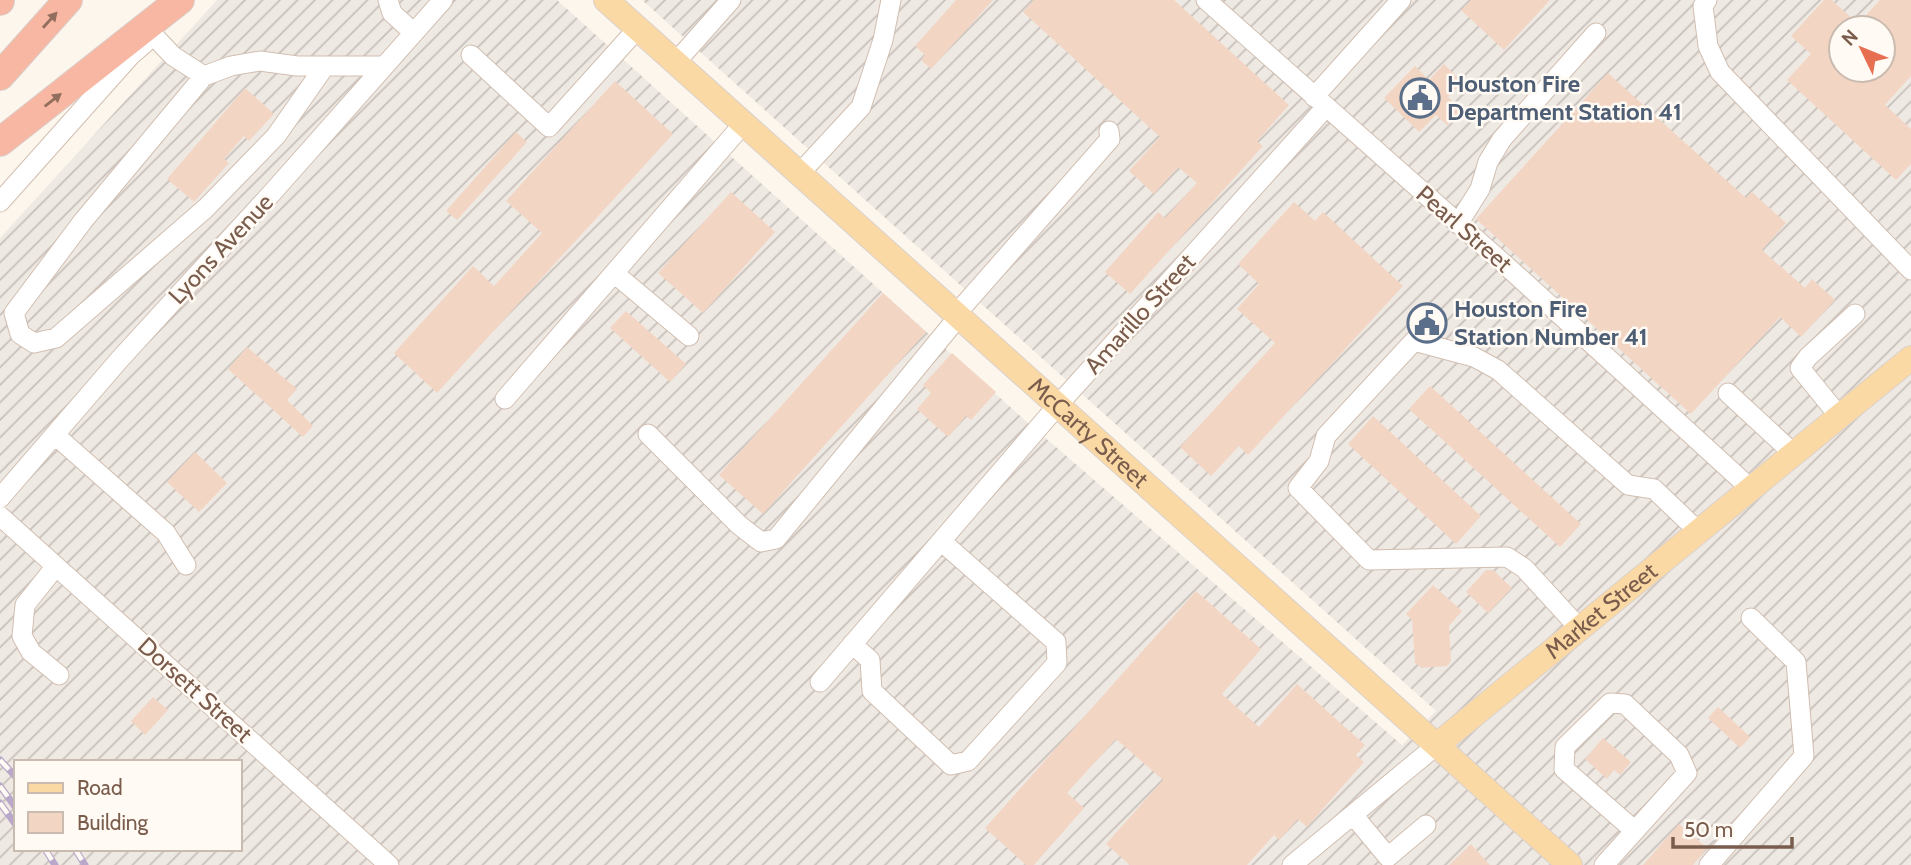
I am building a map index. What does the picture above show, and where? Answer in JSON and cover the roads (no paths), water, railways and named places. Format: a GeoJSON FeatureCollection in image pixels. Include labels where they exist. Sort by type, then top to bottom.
{"type":"FeatureCollection","features":[{"type":"Feature","properties":{"kind":"highway"},"geometry":{"type":"LineString","coordinates":[[0,76],[68,0]]}},
{"type":"Feature","properties":{"kind":"highway"},"geometry":{"type":"LineString","coordinates":[[0,142],[180,0]]}},
{"type":"Feature","properties":{"kind":"main road","name":"McCarty Street"},"geometry":{"type":"LineString","coordinates":[[606,0],[1570,865]]}},
{"type":"Feature","properties":{"kind":"main road","name":"Market Street"},"geometry":{"type":"LineString","coordinates":[[1437,745],[1911,358]]}},
{"type":"Feature","properties":{"kind":"street"},"geometry":{"type":"LineString","coordinates":[[0,202],[131,55],[154,36],[186,0]]}},
{"type":"Feature","properties":{"kind":"street"},"geometry":{"type":"LineString","coordinates":[[388,0],[392,13],[414,33]]}},
{"type":"Feature","properties":{"kind":"street","name":"Lyons Avenue"},"geometry":{"type":"LineString","coordinates":[[0,498],[120,359],[443,0]]}},
{"type":"Feature","properties":{"kind":"street"},"geometry":{"type":"LineString","coordinates":[[676,62],[731,0]]}},
{"type":"Feature","properties":{"kind":"street"},"geometry":{"type":"LineString","coordinates":[[800,173],[861,107],[883,40],[891,0]]}},
{"type":"Feature","properties":{"kind":"street","name":"Pearl Street"},"geometry":{"type":"LineString","coordinates":[[1206,0],[1750,488]]}},
{"type":"Feature","properties":{"kind":"street","name":"Amarillo Street"},"geometry":{"type":"LineString","coordinates":[[820,682],[1320,102],[1401,0]]}},
{"type":"Feature","properties":{"kind":"street"},"geometry":{"type":"LineString","coordinates":[[1707,0],[1703,6],[1708,46],[1720,72],[1911,270]]}},
{"type":"Feature","properties":{"kind":"street"},"geometry":{"type":"LineString","coordinates":[[471,54],[549,127],[638,28]]}},
{"type":"Feature","properties":{"kind":"street"},"geometry":{"type":"LineString","coordinates":[[1458,224],[1480,189],[1489,162],[1502,139],[1596,33]]}},
{"type":"Feature","properties":{"kind":"street"},"geometry":{"type":"LineString","coordinates":[[154,36],[173,56],[204,76]]}},
{"type":"Feature","properties":{"kind":"street"},"geometry":{"type":"LineString","coordinates":[[325,66],[276,136],[186,225],[56,338],[34,343],[20,334],[14,313],[83,221],[204,76],[231,66],[260,61],[297,66],[325,66],[384,66]]}},
{"type":"Feature","properties":{"kind":"street"},"geometry":{"type":"LineString","coordinates":[[505,399],[744,123]]}},
{"type":"Feature","properties":{"kind":"street"},"geometry":{"type":"LineString","coordinates":[[648,434],[739,525],[761,542],[776,539],[958,315],[1110,139],[1110,131]]}},
{"type":"Feature","properties":{"kind":"street"},"geometry":{"type":"LineString","coordinates":[[614,273],[689,336]]}},
{"type":"Feature","properties":{"kind":"street"},"geometry":{"type":"LineString","coordinates":[[1839,416],[1800,368],[1808,357],[1855,314]]}},
{"type":"Feature","properties":{"kind":"street"},"geometry":{"type":"LineString","coordinates":[[1580,629],[1524,568],[1507,557],[1369,560],[1297,488],[1319,461],[1326,436],[1414,341],[1474,357],[1498,370],[1628,485],[1654,489],[1698,531]]}},
{"type":"Feature","properties":{"kind":"street"},"geometry":{"type":"LineString","coordinates":[[1728,393],[1793,453]]}},
{"type":"Feature","properties":{"kind":"street"},"geometry":{"type":"LineString","coordinates":[[55,435],[166,533],[186,565]]}},
{"type":"Feature","properties":{"kind":"street","name":"Dorsett Street"},"geometry":{"type":"LineString","coordinates":[[0,516],[389,865]]}},
{"type":"Feature","properties":{"kind":"street"},"geometry":{"type":"LineString","coordinates":[[852,644],[870,660],[872,691],[950,765],[968,761],[1057,663],[1056,642],[941,541]]}},
{"type":"Feature","properties":{"kind":"street"},"geometry":{"type":"LineString","coordinates":[[56,566],[24,605],[22,636],[31,652],[59,675]]}},
{"type":"Feature","properties":{"kind":"street"},"geometry":{"type":"LineString","coordinates":[[1710,865],[1804,757],[1796,662],[1751,618]]}},
{"type":"Feature","properties":{"kind":"street"},"geometry":{"type":"LineString","coordinates":[[1604,865],[1686,773],[1679,755],[1625,704],[1611,703],[1565,747],[1564,769],[1634,831]]}},
{"type":"Feature","properties":{"kind":"street","name":"Market Street"},"geometry":{"type":"LineString","coordinates":[[1292,865],[1437,745]]}},
{"type":"Feature","properties":{"kind":"street"},"geometry":{"type":"LineString","coordinates":[[1353,815],[1383,861],[1426,825]]}},
{"type":"Feature","properties":{"kind":"railway"},"geometry":{"type":"LineString","coordinates":[[0,760],[14,775]]}},
{"type":"Feature","properties":{"kind":"railway"},"geometry":{"type":"LineString","coordinates":[[0,786],[14,805]]}},
{"type":"Feature","properties":{"kind":"railway"},"geometry":{"type":"LineString","coordinates":[[0,803],[14,822]]}},
{"type":"Feature","properties":{"kind":"railway"},"geometry":{"type":"LineString","coordinates":[[46,851],[55,865]]}},
{"type":"Feature","properties":{"kind":"railway"},"geometry":{"type":"LineString","coordinates":[[76,851],[85,865]]}},
{"type":"Feature","properties":{"kind":"place","name":"Houston Fire Department Station 41"},"geometry":{"type":"Point","coordinates":[1420,98]}},
{"type":"Feature","properties":{"kind":"place","name":"Houston Fire Station Number 41"},"geometry":{"type":"Point","coordinates":[1427,323]}}]}
